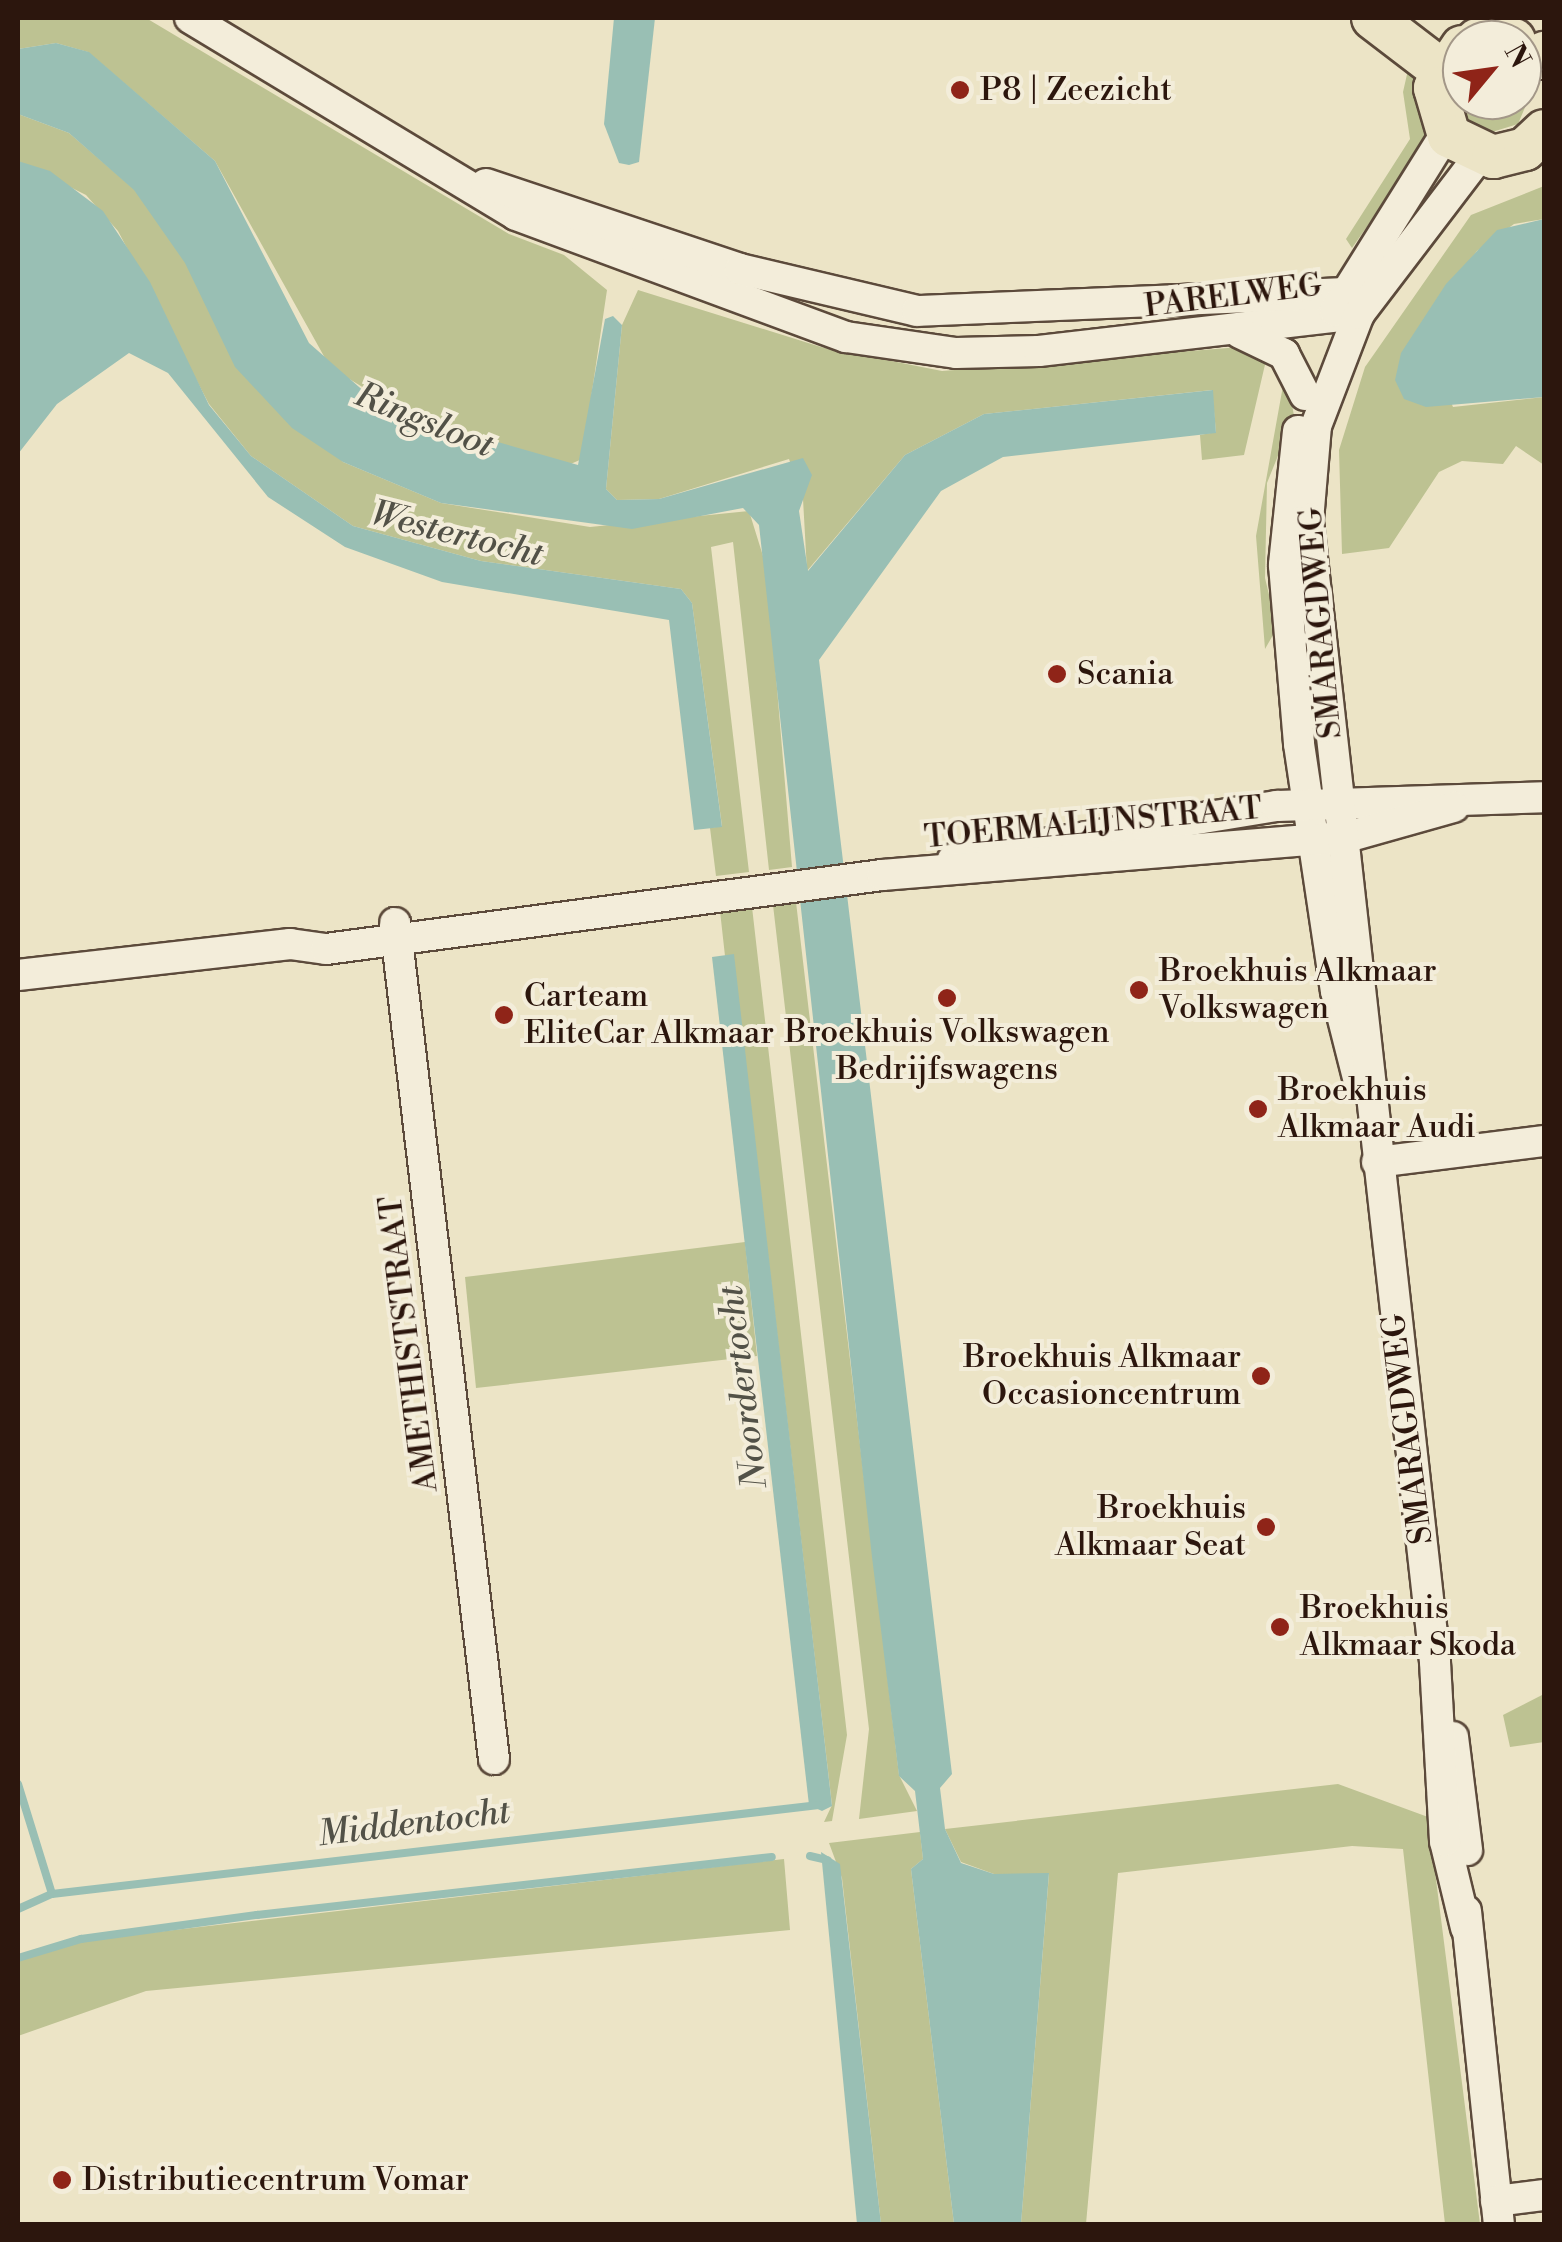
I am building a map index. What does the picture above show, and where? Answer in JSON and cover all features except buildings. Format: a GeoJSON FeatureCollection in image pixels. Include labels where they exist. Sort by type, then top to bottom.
{"type":"FeatureCollection","features":[{"type":"Feature","properties":{"kind":"highway"},"geometry":{"type":"LineString","coordinates":[[1373,18],[1442,53]]}},
{"type":"Feature","properties":{"kind":"highway"},"geometry":{"type":"LineString","coordinates":[[1442,88],[1436,106],[1442,114]]}},
{"type":"Feature","properties":{"kind":"highway"},"geometry":{"type":"LineString","coordinates":[[1446,120],[1463,144],[1510,156],[1542,138]]}},
{"type":"Feature","properties":{"kind":"street","name":"PARELWEG"},"geometry":{"type":"LineString","coordinates":[[190,18],[555,234],[903,349],[1004,353],[1240,333],[1344,309]]}},
{"type":"Feature","properties":{"kind":"street","name":"SMARAGDWEG"},"geometry":{"type":"LineString","coordinates":[[1375,1150],[1336,990],[1311,840],[1284,565],[1305,395],[1344,309],[1463,144]]}},
{"type":"Feature","properties":{"kind":"street","name":"PARELWEG"},"geometry":{"type":"LineString","coordinates":[[452,176],[740,270],[918,311],[1344,309]]}},
{"type":"Feature","properties":{"kind":"street","name":"SMARAGDWEG"},"geometry":{"type":"LineString","coordinates":[[1344,309],[1316,426],[1309,494],[1375,1150],[1434,1661],[1460,1780],[1466,1928],[1497,2213]]}},
{"type":"Feature","properties":{"kind":"street"},"geometry":{"type":"LineString","coordinates":[[1240,333],[1284,354],[1305,395]]}},
{"type":"Feature","properties":{"kind":"street"},"geometry":{"type":"LineString","coordinates":[[1454,807],[1544,797]]}},
{"type":"Feature","properties":{"kind":"street","name":"TOERMALIJNSTRAAT"},"geometry":{"type":"LineString","coordinates":[[870,877],[1012,844],[1306,803],[1454,807]]}},
{"type":"Feature","properties":{"kind":"street","name":"TOERMALIJNSTRAAT"},"geometry":{"type":"LineString","coordinates":[[870,877],[1346,837],[1454,807]]}},
{"type":"Feature","properties":{"kind":"street"},"geometry":{"type":"LineString","coordinates":[[18,975],[290,944],[325,928],[395,930],[466,911],[510,919],[870,877]]}},
{"type":"Feature","properties":{"kind":"street","name":"AMETHISTSTRAAT"},"geometry":{"type":"LineString","coordinates":[[395,930],[494,1759]]}},
{"type":"Feature","properties":{"kind":"street"},"geometry":{"type":"LineString","coordinates":[[1375,1150],[1544,1141]]}},
{"type":"Feature","properties":{"kind":"street"},"geometry":{"type":"LineString","coordinates":[[1497,2213],[1544,2195]]}},
{"type":"Feature","properties":{"kind":"green space"},"geometry":{"type":"Polygon","coordinates":[[[18,18],[146,18],[509,234],[564,255],[607,290],[582,459],[566,466],[411,417],[330,367],[215,161],[88,52],[56,43],[18,49],[18,18]]]}},
{"type":"Feature","properties":{"kind":"green space"},"geometry":{"type":"Polygon","coordinates":[[[1410,61],[1423,76],[1428,139],[1352,248],[1346,239],[1410,139],[1403,92],[1410,61]]]}},
{"type":"Feature","properties":{"kind":"green space"},"geometry":{"type":"Polygon","coordinates":[[[18,114],[69,133],[134,189],[343,462],[441,503],[590,527],[749,511],[767,569],[792,867],[769,870],[733,542],[711,547],[749,872],[716,876],[710,828],[722,826],[692,603],[681,589],[481,561],[353,526],[251,456],[209,404],[118,231],[86,195],[18,161],[18,114]]]}},
{"type":"Feature","properties":{"kind":"green space"},"geometry":{"type":"Polygon","coordinates":[[[1468,120],[1520,120],[1518,124],[1492,132],[1468,120]]]}},
{"type":"Feature","properties":{"kind":"green space"},"geometry":{"type":"Polygon","coordinates":[[[1544,186],[1544,219],[1514,224],[1477,251],[1419,327],[1453,407],[1544,397],[1544,465],[1516,446],[1503,464],[1462,461],[1439,472],[1389,548],[1342,554],[1339,450],[1365,367],[1471,215],[1544,186]]]}},
{"type":"Feature","properties":{"kind":"green space"},"geometry":{"type":"Polygon","coordinates":[[[638,290],[821,347],[942,371],[1240,347],[1267,356],[1244,455],[1202,460],[1200,435],[1216,432],[1212,390],[984,414],[905,455],[807,571],[803,499],[789,459],[659,499],[617,500],[606,489],[622,325],[638,290]]]}},
{"type":"Feature","properties":{"kind":"green space"},"geometry":{"type":"Polygon","coordinates":[[[1286,369],[1294,416],[1267,483],[1265,578],[1277,628],[1265,649],[1256,536],[1286,369]]]}},
{"type":"Feature","properties":{"kind":"green space"},"geometry":{"type":"Polygon","coordinates":[[[796,902],[899,1775],[917,1811],[859,1819],[869,1729],[773,905],[796,902]]]}},
{"type":"Feature","properties":{"kind":"green space"},"geometry":{"type":"Polygon","coordinates":[[[752,907],[847,1735],[832,1821],[824,1822],[832,1805],[733,955],[725,956],[720,911],[752,907]]]}},
{"type":"Feature","properties":{"kind":"green space"},"geometry":{"type":"Polygon","coordinates":[[[745,1242],[757,1356],[476,1388],[465,1277],[745,1242]]]}},
{"type":"Feature","properties":{"kind":"green space"},"geometry":{"type":"Polygon","coordinates":[[[1544,1694],[1544,1742],[1510,1747],[1503,1715],[1544,1694]]]}},
{"type":"Feature","properties":{"kind":"green space"},"geometry":{"type":"Polygon","coordinates":[[[1338,1784],[1428,1817],[1480,2224],[1445,2224],[1403,1849],[1352,1846],[1118,1873],[1086,2224],[1021,2224],[1049,1874],[994,1874],[961,1862],[945,1829],[1338,1784]]]}},
{"type":"Feature","properties":{"kind":"green space"},"geometry":{"type":"Polygon","coordinates":[[[920,1832],[923,1859],[911,1869],[954,2224],[881,2224],[842,1878],[829,1843],[920,1832]]]}},
{"type":"Feature","properties":{"kind":"green space"},"geometry":{"type":"Polygon","coordinates":[[[784,1859],[790,1930],[146,1991],[18,2036],[18,1960],[71,1942],[784,1859]]]}},
{"type":"Feature","properties":{"kind":"water"},"geometry":{"type":"Polygon","coordinates":[[[614,18],[655,18],[639,162],[629,165],[619,163],[604,124],[614,18]]]}},
{"type":"Feature","properties":{"kind":"water","name":"Ringsloot"},"geometry":{"type":"Polygon","coordinates":[[[56,43],[89,52],[215,161],[309,343],[367,394],[411,417],[578,465],[605,319],[613,316],[622,325],[606,489],[617,500],[659,499],[803,458],[812,475],[799,511],[808,571],[905,455],[984,414],[1213,390],[1216,433],[1003,457],[941,491],[819,660],[952,1774],[940,1788],[945,1829],[961,1863],[994,1874],[1049,1873],[1021,2224],[954,2224],[911,1869],[923,1859],[915,1791],[899,1776],[872,1557],[759,525],[743,508],[632,529],[441,503],[343,462],[292,428],[235,367],[185,263],[134,190],[69,133],[18,114],[18,49],[56,43]]]}},
{"type":"Feature","properties":{"kind":"water"},"geometry":{"type":"Polygon","coordinates":[[[18,161],[50,171],[103,211],[150,282],[209,405],[251,456],[353,526],[481,561],[681,589],[692,603],[722,827],[694,830],[669,620],[442,582],[345,547],[268,497],[168,373],[129,353],[57,404],[18,454],[18,161]]]}},
{"type":"Feature","properties":{"kind":"water"},"geometry":{"type":"Polygon","coordinates":[[[1544,219],[1544,397],[1426,407],[1404,399],[1395,380],[1401,353],[1446,284],[1497,230],[1544,219]]]}},
{"type":"Feature","properties":{"kind":"water"},"geometry":{"type":"Polygon","coordinates":[[[734,954],[832,1806],[822,1811],[809,1805],[712,957],[734,954]]]}},
{"type":"Feature","properties":{"kind":"water"},"geometry":{"type":"Polygon","coordinates":[[[821,1852],[840,1864],[881,2224],[857,2224],[821,1852]]]}},
{"type":"Feature","properties":{"kind":"waterway"},"geometry":{"type":"LineString","coordinates":[[18,1784],[52,1894]]}},
{"type":"Feature","properties":{"kind":"waterway","name":"Middentocht"},"geometry":{"type":"LineString","coordinates":[[18,1909],[52,1894],[819,1805]]}},
{"type":"Feature","properties":{"kind":"waterway","name":"Middentocht"},"geometry":{"type":"LineString","coordinates":[[810,1856],[828,1860]]}},
{"type":"Feature","properties":{"kind":"waterway","name":"Middentocht"},"geometry":{"type":"LineString","coordinates":[[18,1958],[81,1939],[257,1915],[772,1857]]}},
{"type":"Feature","properties":{"kind":"place","name":"P8 | Zeezicht"},"geometry":{"type":"Point","coordinates":[960,90]}},
{"type":"Feature","properties":{"kind":"place","name":"Scania"},"geometry":{"type":"Point","coordinates":[1057,674]}},
{"type":"Feature","properties":{"kind":"place","name":"Broekhuis Alkmaar Volkswagen"},"geometry":{"type":"Point","coordinates":[1139,990]}},
{"type":"Feature","properties":{"kind":"place","name":"Broekhuis Volkswagen Bedrijfswagens"},"geometry":{"type":"Point","coordinates":[947,998]}},
{"type":"Feature","properties":{"kind":"place","name":"Carteam EliteCar Alkmaar"},"geometry":{"type":"Point","coordinates":[504,1015]}},
{"type":"Feature","properties":{"kind":"place","name":"Broekhuis Alkmaar Audi"},"geometry":{"type":"Point","coordinates":[1258,1109]}},
{"type":"Feature","properties":{"kind":"place","name":"Broekhuis Alkmaar Occasioncentrum"},"geometry":{"type":"Point","coordinates":[1261,1376]}},
{"type":"Feature","properties":{"kind":"place","name":"Broekhuis Alkmaar Seat"},"geometry":{"type":"Point","coordinates":[1266,1527]}},
{"type":"Feature","properties":{"kind":"place","name":"Broekhuis Alkmaar Skoda"},"geometry":{"type":"Point","coordinates":[1280,1627]}},
{"type":"Feature","properties":{"kind":"place","name":"Distributiecentrum Vomar"},"geometry":{"type":"Point","coordinates":[62,2180]}},
{"type":"Feature","properties":{"kind":"water label","name":"Westertocht"},"geometry":{"type":"Point","coordinates":[457,535]}},
{"type":"Feature","properties":{"kind":"water label","name":"Noordertocht"},"geometry":{"type":"Point","coordinates":[744,1387]}}]}
